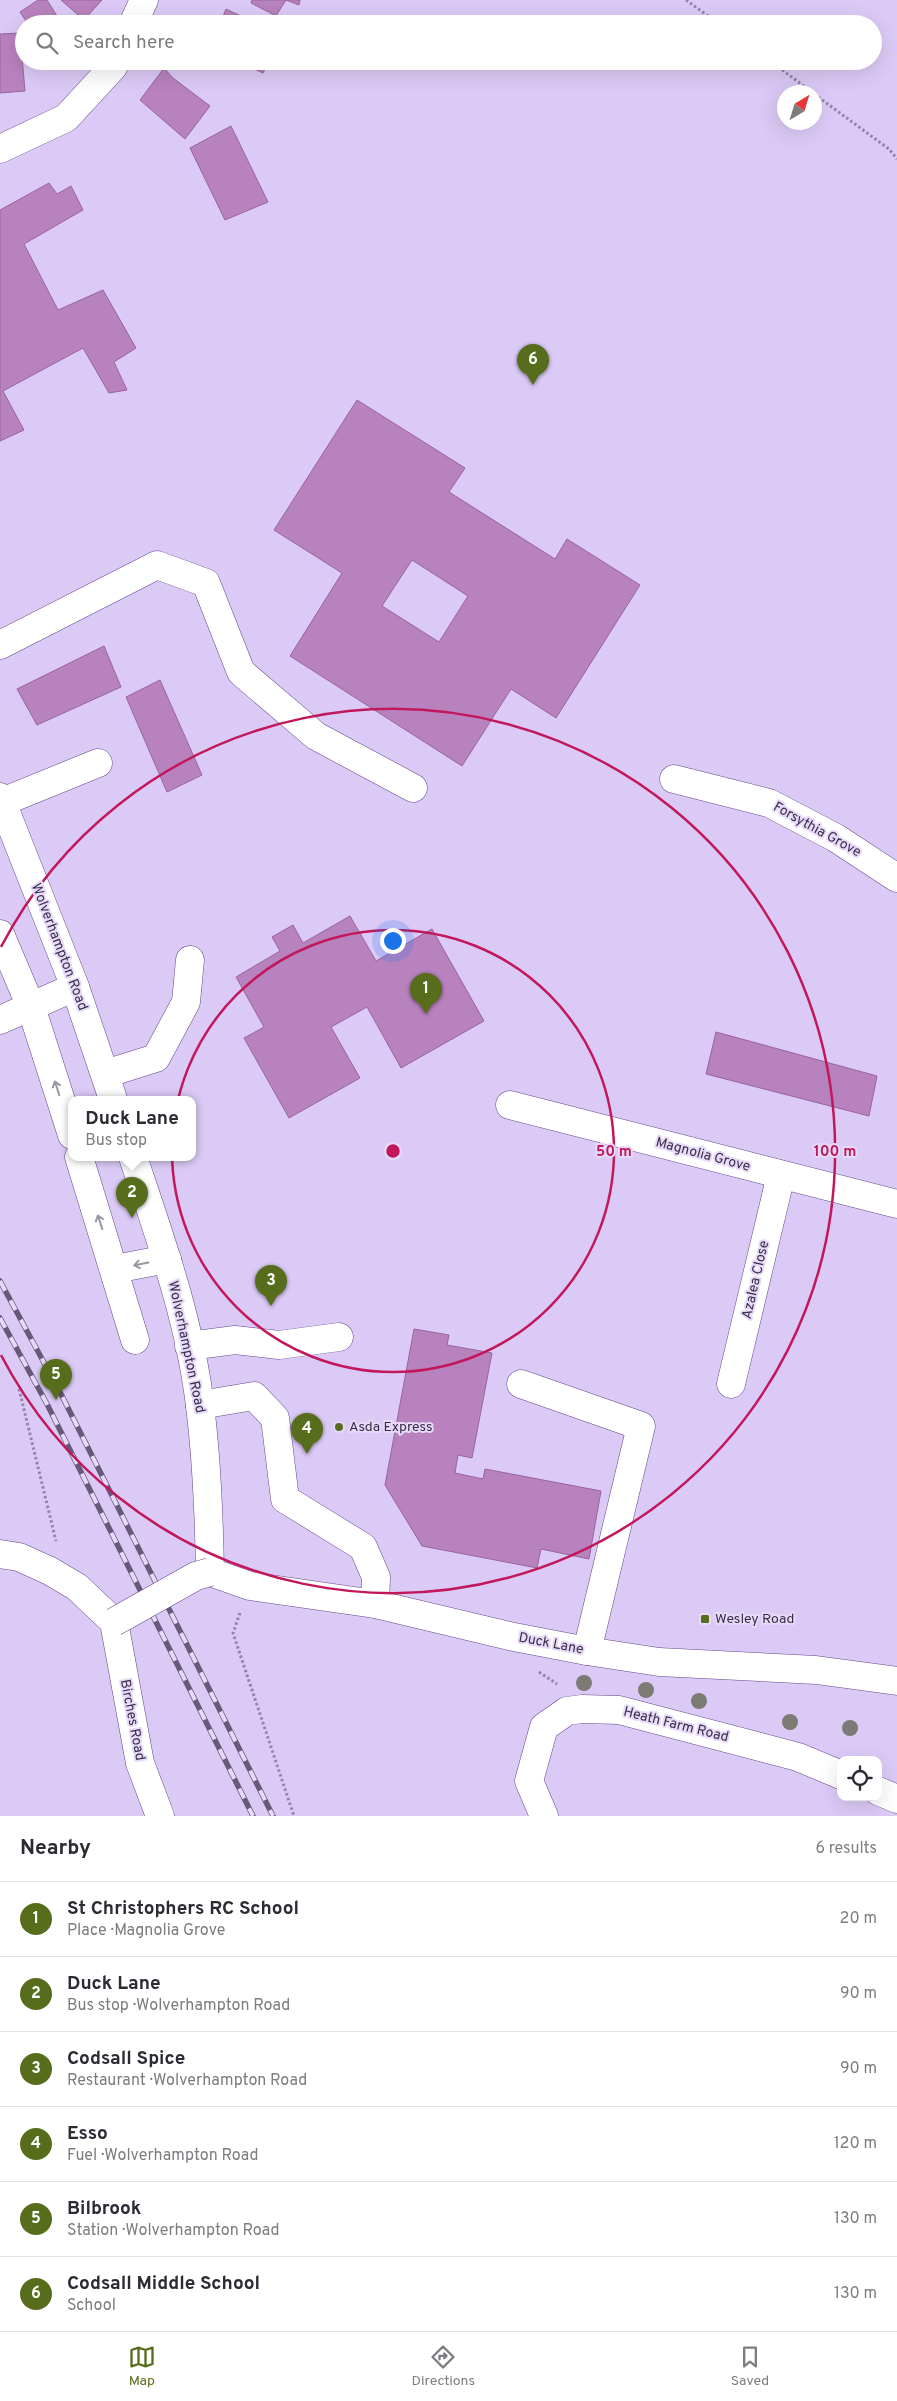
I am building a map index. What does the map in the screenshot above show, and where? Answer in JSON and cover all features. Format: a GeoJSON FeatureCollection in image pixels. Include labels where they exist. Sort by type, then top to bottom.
{"type":"FeatureCollection","features":[{"type":"Feature","properties":{"kind":"street"},"geometry":{"type":"LineString","coordinates":[[137,15],[144,0]]}},
{"type":"Feature","properties":{"kind":"street"},"geometry":{"type":"LineString","coordinates":[[0,149],[66,118],[110,70]]}},
{"type":"Feature","properties":{"kind":"street"},"geometry":{"type":"LineString","coordinates":[[0,645],[157,565],[181,572],[206,583],[242,672],[316,736],[413,788]]}},
{"type":"Feature","properties":{"kind":"street"},"geometry":{"type":"LineString","coordinates":[[1,800],[98,763]]}},
{"type":"Feature","properties":{"kind":"street","name":"Forsythia Grove"},"geometry":{"type":"LineString","coordinates":[[674,779],[769,803],[836,838],[897,878]]}},
{"type":"Feature","properties":{"kind":"street","name":"Wolverhampton Road"},"geometry":{"type":"LineString","coordinates":[[1,800],[76,988],[109,1087]]}},
{"type":"Feature","properties":{"kind":"street"},"geometry":{"type":"LineString","coordinates":[[0,934],[31,1007],[68,1123]]}},
{"type":"Feature","properties":{"kind":"street"},"geometry":{"type":"LineString","coordinates":[[109,1087],[156,1058],[186,1002],[190,960]]}},
{"type":"Feature","properties":{"kind":"street"},"geometry":{"type":"LineString","coordinates":[[0,1020],[76,988]]}},
{"type":"Feature","properties":{"kind":"street","name":"Magnolia Grove"},"geometry":{"type":"LineString","coordinates":[[510,1105],[897,1204]]}},
{"type":"Feature","properties":{"kind":"street"},"geometry":{"type":"LineString","coordinates":[[80,1161],[136,1340]]}},
{"type":"Feature","properties":{"kind":"street","name":"Wolverhampton Road"},"geometry":{"type":"LineString","coordinates":[[133,1161],[167,1259],[189,1346],[200,1406],[209,1517],[210,1572]]}},
{"type":"Feature","properties":{"kind":"street","name":"Azalea Close"},"geometry":{"type":"LineString","coordinates":[[731,1384],[781,1175]]}},
{"type":"Feature","properties":{"kind":"street"},"geometry":{"type":"LineString","coordinates":[[115,1269],[167,1259]]}},
{"type":"Feature","properties":{"kind":"street"},"geometry":{"type":"LineString","coordinates":[[189,1346],[235,1340],[279,1345],[339,1337]]}},
{"type":"Feature","properties":{"kind":"street"},"geometry":{"type":"LineString","coordinates":[[521,1384],[641,1426],[587,1651]]}},
{"type":"Feature","properties":{"kind":"street"},"geometry":{"type":"LineString","coordinates":[[200,1406],[254,1396],[274,1418],[285,1499],[364,1547],[376,1577],[375,1604]]}},
{"type":"Feature","properties":{"kind":"street"},"geometry":{"type":"LineString","coordinates":[[0,1554],[19,1557],[57,1575],[77,1587],[114,1622],[196,1576],[210,1572]]}},
{"type":"Feature","properties":{"kind":"street","name":"Duck Lane"},"geometry":{"type":"LineString","coordinates":[[210,1572],[250,1586],[375,1604],[514,1637],[587,1651],[659,1662],[816,1670],[897,1681]]}},
{"type":"Feature","properties":{"kind":"street","name":"Birches Road"},"geometry":{"type":"LineString","coordinates":[[114,1622],[140,1762],[160,1816]]}},
{"type":"Feature","properties":{"kind":"street","name":"Heath Farm Road"},"geometry":{"type":"LineString","coordinates":[[544,1816],[529,1781],[544,1728],[567,1711],[582,1709],[619,1710],[798,1757],[837,1773]]}},
{"type":"Feature","properties":{"kind":"street"},"geometry":{"type":"LineString","coordinates":[[882,1793],[897,1799]]}},
{"type":"Feature","properties":{"kind":"path"},"geometry":{"type":"LineString","coordinates":[[686,0],[707,15]]}},
{"type":"Feature","properties":{"kind":"path"},"geometry":{"type":"LineString","coordinates":[[782,70],[803,85]]}},
{"type":"Feature","properties":{"kind":"path"},"geometry":{"type":"LineString","coordinates":[[822,99],[889,149],[897,159]]}},
{"type":"Feature","properties":{"kind":"path"},"geometry":{"type":"LineString","coordinates":[[19,1389],[56,1543]]}},
{"type":"Feature","properties":{"kind":"path"},"geometry":{"type":"LineString","coordinates":[[250,1586],[233,1633],[294,1816]]}},
{"type":"Feature","properties":{"kind":"path"},"geometry":{"type":"LineString","coordinates":[[536,1670],[560,1686],[582,1709]]}},
{"type":"Feature","properties":{"kind":"building"},"geometry":{"type":"Polygon","coordinates":[[[38,0],[47,0],[56,15],[22,15],[20,12],[38,0]]]}},
{"type":"Feature","properties":{"kind":"building"},"geometry":{"type":"Polygon","coordinates":[[[61,0],[102,0],[88,15],[78,15],[61,0]]]}},
{"type":"Feature","properties":{"kind":"building"},"geometry":{"type":"Polygon","coordinates":[[[252,0],[286,0],[277,15],[251,3],[252,0]]]}},
{"type":"Feature","properties":{"kind":"building"},"geometry":{"type":"Polygon","coordinates":[[[286,0],[300,0],[299,5],[286,0]]]}},
{"type":"Feature","properties":{"kind":"building"},"geometry":{"type":"Polygon","coordinates":[[[226,9],[239,15],[224,15],[226,9]]]}},
{"type":"Feature","properties":{"kind":"building"},"geometry":{"type":"Polygon","coordinates":[[[15,33],[15,70],[23,70],[25,91],[0,93],[0,34],[15,33]]]}},
{"type":"Feature","properties":{"kind":"building"},"geometry":{"type":"Polygon","coordinates":[[[162,70],[166,70],[173,78],[210,106],[185,139],[140,100],[162,70]]]}},
{"type":"Feature","properties":{"kind":"building"},"geometry":{"type":"Polygon","coordinates":[[[231,126],[268,202],[225,220],[190,148],[231,126]]]}},
{"type":"Feature","properties":{"kind":"building"},"geometry":{"type":"Polygon","coordinates":[[[49,183],[57,194],[71,186],[83,210],[24,244],[58,310],[103,290],[136,348],[114,362],[127,390],[109,393],[83,348],[3,391],[24,430],[0,441],[0,210],[49,183]]]}},
{"type":"Feature","properties":{"kind":"building"},"geometry":{"type":"Polygon","coordinates":[[[357,400],[465,468],[449,492],[555,559],[567,539],[640,585],[556,718],[511,689],[462,766],[290,656],[342,573],[274,530],[357,400]],[[412,560],[382,606],[439,642],[468,596],[412,560]]]}},
{"type":"Feature","properties":{"kind":"building"},"geometry":{"type":"Polygon","coordinates":[[[104,646],[121,687],[37,725],[17,689],[104,646]]]}},
{"type":"Feature","properties":{"kind":"building"},"geometry":{"type":"Polygon","coordinates":[[[160,680],[202,775],[167,792],[126,697],[160,680]]]}},
{"type":"Feature","properties":{"kind":"building"},"geometry":{"type":"Polygon","coordinates":[[[350,916],[376,961],[432,929],[484,1021],[401,1068],[367,1007],[331,1027],[360,1078],[289,1118],[244,1038],[264,1027],[236,977],[280,951],[272,937],[293,925],[303,943],[350,916]]]}},
{"type":"Feature","properties":{"kind":"building"},"geometry":{"type":"Polygon","coordinates":[[[716,1032],[877,1076],[869,1116],[706,1074],[716,1032]]]}},
{"type":"Feature","properties":{"kind":"building"},"geometry":{"type":"Polygon","coordinates":[[[414,1329],[449,1335],[447,1345],[492,1353],[472,1458],[458,1455],[455,1473],[483,1479],[485,1469],[601,1491],[589,1559],[541,1549],[537,1568],[422,1546],[385,1485],[414,1329]]]}},
{"type":"Feature","properties":{"kind":"railway"},"geometry":{"type":"LineString","coordinates":[[0,1281],[62,1396],[273,1816]]}},
{"type":"Feature","properties":{"kind":"railway"},"geometry":{"type":"LineString","coordinates":[[0,1318],[47,1404],[253,1816]]}},
{"type":"Feature","properties":{"kind":"place","name":"Codsall Middle School"},"geometry":{"type":"Point","coordinates":[533,385]}},
{"type":"Feature","properties":{"kind":"place","name":"St Christophers RC School"},"geometry":{"type":"Point","coordinates":[426,1014]}},
{"type":"Feature","properties":{"kind":"place","name":"Duck Lane"},"geometry":{"type":"Point","coordinates":[132,1218]}},
{"type":"Feature","properties":{"kind":"place","name":"Codsall Spice"},"geometry":{"type":"Point","coordinates":[271,1306]}},
{"type":"Feature","properties":{"kind":"place","name":"Bilbrook"},"geometry":{"type":"Point","coordinates":[56,1400]}},
{"type":"Feature","properties":{"kind":"place","name":"Asda Express"},"geometry":{"type":"Point","coordinates":[339,1427]}},
{"type":"Feature","properties":{"kind":"place","name":"Esso"},"geometry":{"type":"Point","coordinates":[307,1454]}},
{"type":"Feature","properties":{"kind":"place","name":"Wesley Road"},"geometry":{"type":"Point","coordinates":[705,1619]}}]}
